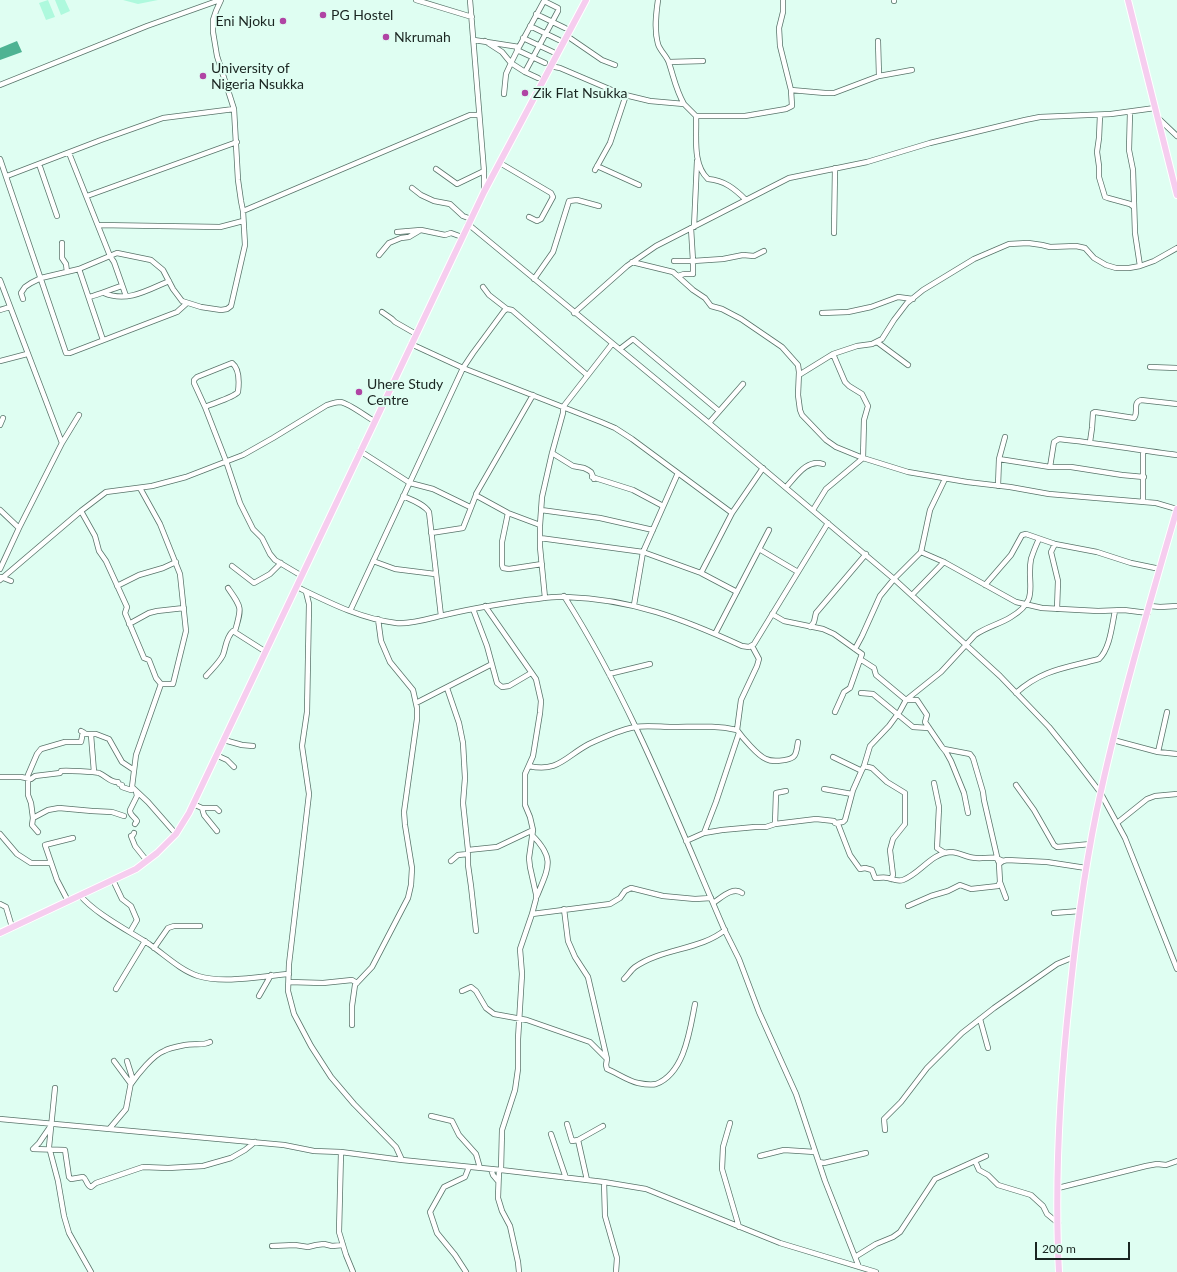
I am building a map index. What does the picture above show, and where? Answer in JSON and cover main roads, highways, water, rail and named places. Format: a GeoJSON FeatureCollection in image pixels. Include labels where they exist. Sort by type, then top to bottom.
{"type":"FeatureCollection","features":[{"type":"Feature","properties":{"kind":"main road"},"geometry":{"type":"LineString","coordinates":[[0,933],[67,898],[80,895],[136,869],[157,853],[176,834],[193,804],[224,740],[469,221],[548,65],[567,36],[586,0]]}},
{"type":"Feature","properties":{"kind":"main road"},"geometry":{"type":"LineString","coordinates":[[1128,0],[1177,195]]}},
{"type":"Feature","properties":{"kind":"main road"},"geometry":{"type":"LineString","coordinates":[[1059,1272],[1058,1188],[1060,1114],[1067,1023],[1086,868],[1100,792],[1113,740],[1177,509]]}},
{"type":"Feature","properties":{"kind":"place","name":"PG Hostel"},"geometry":{"type":"Point","coordinates":[323,15]}},
{"type":"Feature","properties":{"kind":"place","name":"Eni Njoku"},"geometry":{"type":"Point","coordinates":[283,21]}},
{"type":"Feature","properties":{"kind":"place","name":"Nkrumah"},"geometry":{"type":"Point","coordinates":[386,37]}},
{"type":"Feature","properties":{"kind":"place","name":"University of Nigeria Nsukka"},"geometry":{"type":"Point","coordinates":[203,76]}},
{"type":"Feature","properties":{"kind":"place","name":"Zik Flat Nsukka"},"geometry":{"type":"Point","coordinates":[525,93]}},
{"type":"Feature","properties":{"kind":"place","name":"Uhere Study Centre"},"geometry":{"type":"Point","coordinates":[359,392]}}]}
